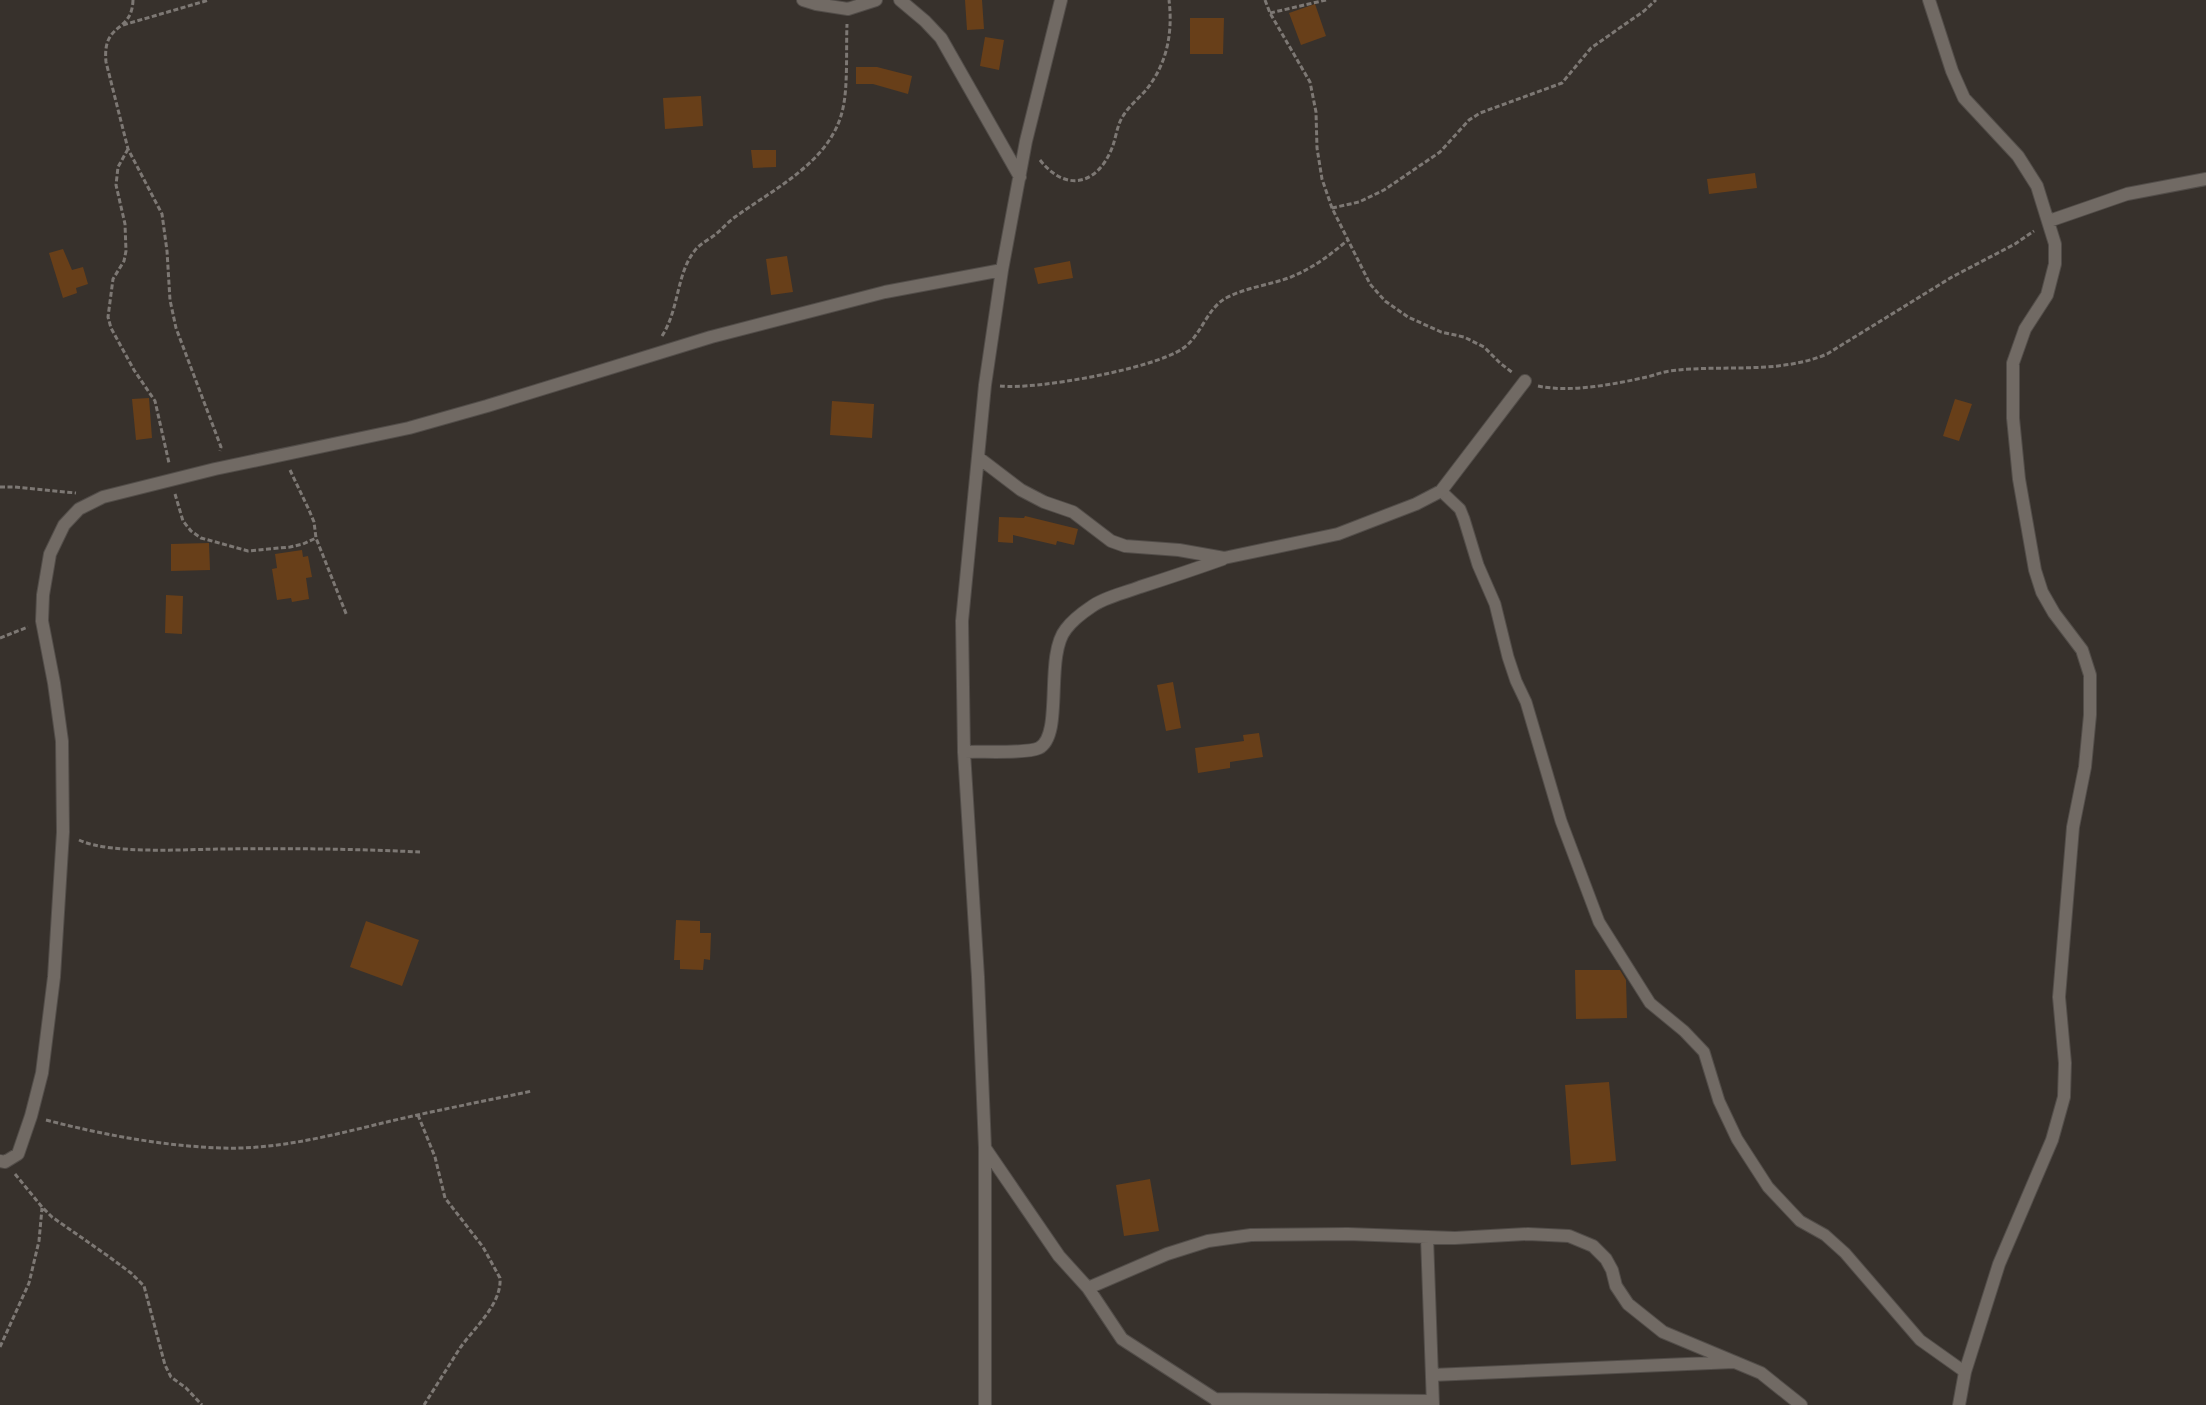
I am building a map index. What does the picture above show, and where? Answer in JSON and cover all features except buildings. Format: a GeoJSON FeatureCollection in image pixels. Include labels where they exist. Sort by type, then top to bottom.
{"type":"FeatureCollection","features":[{"type":"Feature","properties":{"kind":"street"},"geometry":{"type":"LineString","coordinates":[[803,0],[848,9],[876,0]]}},
{"type":"Feature","properties":{"kind":"street"},"geometry":{"type":"LineString","coordinates":[[900,0],[925,21],[941,38],[1020,177]]}},
{"type":"Feature","properties":{"kind":"street"},"geometry":{"type":"LineString","coordinates":[[985,1405],[985,1148],[978,977],[964,752],[962,621],[985,385],[1002,270],[1026,141],[1061,0]]}},
{"type":"Feature","properties":{"kind":"street"},"geometry":{"type":"LineString","coordinates":[[1928,0],[1952,70],[1964,98],[2018,156],[2038,186],[2055,244],[2055,264],[2047,295],[2025,329],[2013,363],[2013,418],[2019,479],[2035,570],[2042,592],[2050,606],[2082,650],[2090,675],[2090,715],[2085,767],[2073,827],[2059,996],[2066,1063],[2064,1097],[2052,1140],[1999,1264],[1965,1372],[1959,1405]]}},
{"type":"Feature","properties":{"kind":"street"},"geometry":{"type":"LineString","coordinates":[[2049,221],[2127,194],[2206,179]]}},
{"type":"Feature","properties":{"kind":"street"},"geometry":{"type":"LineString","coordinates":[[2,1162],[18,1154],[31,1116],[42,1073],[54,977],[63,832],[62,741],[54,682],[42,621],[43,595],[50,554],[64,525],[79,508],[104,497],[215,469],[409,428],[711,337],[885,292],[1002,270]]}},
{"type":"Feature","properties":{"kind":"street"},"geometry":{"type":"LineString","coordinates":[[964,752],[1029,750],[1040,748],[1046,742],[1050,733],[1052,719],[1053,674],[1058,644],[1065,630],[1092,606],[1224,558],[1338,534],[1416,504],[1441,491],[1524,381]]}},
{"type":"Feature","properties":{"kind":"street"},"geometry":{"type":"LineString","coordinates":[[979,458],[1021,490],[1044,502],[1073,512],[1111,541],[1125,546],[1179,550],[1224,558]]}},
{"type":"Feature","properties":{"kind":"street"},"geometry":{"type":"LineString","coordinates":[[985,1148],[1059,1256],[1088,1288],[1122,1339],[1217,1402],[1433,1403],[1427,1237]]}},
{"type":"Feature","properties":{"kind":"street"},"geometry":{"type":"LineString","coordinates":[[1088,1288],[1166,1254],[1208,1241],[1251,1235],[1348,1234],[1455,1238],[1528,1234],[1569,1236],[1593,1246],[1606,1259],[1612,1270],[1616,1286],[1628,1304],[1663,1332],[1760,1373],[1802,1405]]}},
{"type":"Feature","properties":{"kind":"street"},"geometry":{"type":"LineString","coordinates":[[1432,1375],[1736,1362]]}},
{"type":"Feature","properties":{"kind":"lane"},"geometry":{"type":"LineString","coordinates":[[1441,491],[1460,509],[1464,519],[1478,565],[1495,604],[1508,657],[1526,702],[1561,821],[1599,922],[1650,1003],[1684,1031],[1704,1052],[1719,1101],[1737,1139],[1768,1187],[1800,1221],[1825,1235],[1845,1253],[1920,1340],[1965,1372]]}},
{"type":"Feature","properties":{"kind":"path"},"geometry":{"type":"LineString","coordinates":[[133,0],[130,17],[112,32],[107,39],[105,50],[106,62],[128,149],[162,214],[167,251],[170,300],[176,328],[221,447],[215,469]]}},
{"type":"Feature","properties":{"kind":"path"},"geometry":{"type":"LineString","coordinates":[[122,25],[209,0]]}},
{"type":"Feature","properties":{"kind":"path"},"geometry":{"type":"LineString","coordinates":[[1026,141],[1041,162],[1052,173],[1064,180],[1077,182],[1091,178],[1103,165],[1112,150],[1123,116],[1160,70],[1167,49],[1171,15],[1169,0]]}},
{"type":"Feature","properties":{"kind":"path"},"geometry":{"type":"LineString","coordinates":[[1265,0],[1270,13],[1310,82],[1316,112],[1317,148],[1322,179],[1332,208],[1370,284],[1385,301],[1416,320],[1441,332],[1464,337],[1484,347],[1500,363],[1524,381],[1549,388],[1568,388],[1621,382],[1669,371],[1770,367],[1809,362],[1840,347],[1952,277],[2015,244],[2049,221]]}},
{"type":"Feature","properties":{"kind":"path"},"geometry":{"type":"LineString","coordinates":[[1270,13],[1326,0]]}},
{"type":"Feature","properties":{"kind":"path"},"geometry":{"type":"LineString","coordinates":[[1332,208],[1359,202],[1384,190],[1440,152],[1469,120],[1480,113],[1562,83],[1591,48],[1644,11],[1656,0]]}},
{"type":"Feature","properties":{"kind":"path"},"geometry":{"type":"LineString","coordinates":[[648,356],[667,328],[674,312],[683,269],[697,248],[807,165],[824,146],[838,124],[843,107],[848,9]]}},
{"type":"Feature","properties":{"kind":"path"},"geometry":{"type":"LineString","coordinates":[[128,149],[118,167],[116,185],[125,224],[126,251],[124,261],[113,279],[108,317],[111,328],[134,370],[155,401],[183,521],[191,532],[201,538],[248,551],[290,547],[316,538]]}},
{"type":"Feature","properties":{"kind":"path"},"geometry":{"type":"LineString","coordinates":[[985,385],[1012,388],[1045,384],[1120,371],[1154,362],[1182,349],[1194,338],[1209,314],[1224,299],[1244,290],[1290,277],[1314,266],[1322,262],[1348,240]]}},
{"type":"Feature","properties":{"kind":"path"},"geometry":{"type":"LineString","coordinates":[[277,456],[288,466],[295,477],[314,522],[316,538],[347,616]]}},
{"type":"Feature","properties":{"kind":"path"},"geometry":{"type":"LineString","coordinates":[[0,487],[55,490],[104,497]]}},
{"type":"Feature","properties":{"kind":"path"},"geometry":{"type":"LineString","coordinates":[[0,638],[42,621]]}},
{"type":"Feature","properties":{"kind":"path"},"geometry":{"type":"LineString","coordinates":[[63,832],[89,845],[111,848],[151,850],[339,848],[420,852]]}},
{"type":"Feature","properties":{"kind":"path"},"geometry":{"type":"LineString","coordinates":[[31,1116],[98,1132],[154,1142],[223,1148],[267,1146],[333,1135],[532,1091]]}},
{"type":"Feature","properties":{"kind":"path"},"geometry":{"type":"LineString","coordinates":[[418,1115],[435,1157],[444,1198],[483,1247],[500,1278],[492,1306],[460,1348],[424,1405]]}},
{"type":"Feature","properties":{"kind":"path"},"geometry":{"type":"LineString","coordinates":[[2,1162],[42,1207],[69,1230],[131,1273],[144,1286],[165,1365],[171,1377],[186,1388],[202,1405]]}},
{"type":"Feature","properties":{"kind":"path"},"geometry":{"type":"LineString","coordinates":[[0,1347],[29,1283],[39,1240],[42,1207]]}}]}
